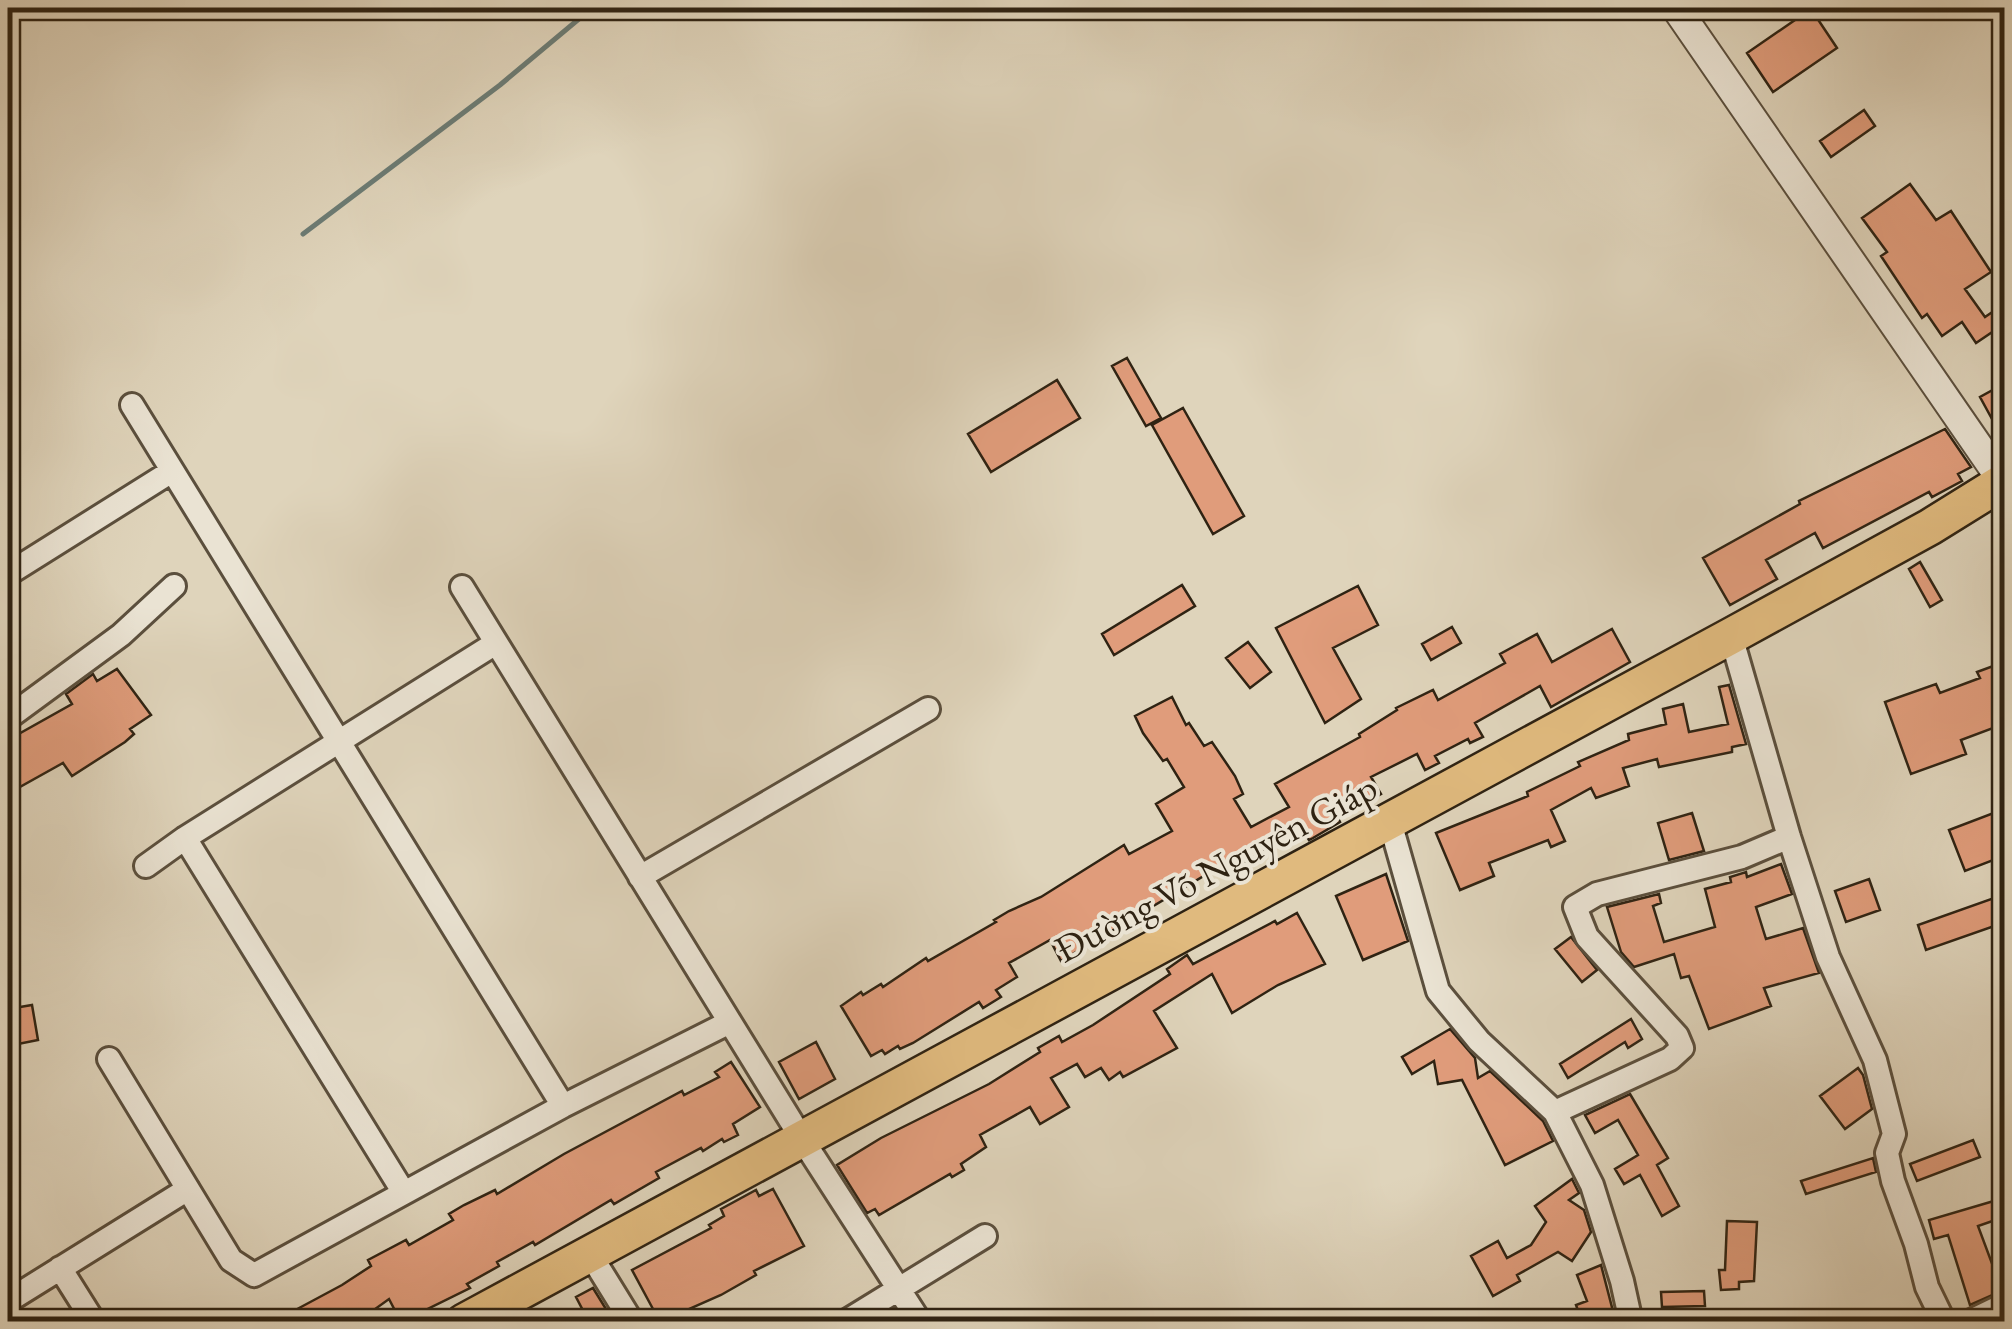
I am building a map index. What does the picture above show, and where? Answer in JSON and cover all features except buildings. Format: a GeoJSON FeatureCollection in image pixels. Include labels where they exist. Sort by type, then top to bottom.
{"type":"FeatureCollection","features":[{"type":"Feature","properties":{"kind":"main road","name":"Đường Võ Nguyên Giáp"},"geometry":{"type":"LineString","coordinates":[[464,1322],[1731,636],[1930,527],[2004,481]]}},
{"type":"Feature","properties":{"kind":"street"},"geometry":{"type":"LineString","coordinates":[[1676,8],[2004,481]]}},
{"type":"Feature","properties":{"kind":"street"},"geometry":{"type":"LineString","coordinates":[[132,405],[564,1106]]}},
{"type":"Feature","properties":{"kind":"street"},"geometry":{"type":"LineString","coordinates":[[8,574],[172,471]]}},
{"type":"Feature","properties":{"kind":"street"},"geometry":{"type":"LineString","coordinates":[[8,718],[122,635],[174,586]]}},
{"type":"Feature","properties":{"kind":"street"},"geometry":{"type":"LineString","coordinates":[[462,587],[802,1140],[920,1322]]}},
{"type":"Feature","properties":{"kind":"street"},"geometry":{"type":"LineString","coordinates":[[1731,636],[1828,957],[1875,1060],[1894,1134],[1887,1153],[1893,1181],[1927,1286],[1944,1322]]}},
{"type":"Feature","properties":{"kind":"street"},"geometry":{"type":"LineString","coordinates":[[146,866],[496,643]]}},
{"type":"Feature","properties":{"kind":"street"},"geometry":{"type":"LineString","coordinates":[[640,877],[928,709]]}},
{"type":"Feature","properties":{"kind":"street"},"geometry":{"type":"LineString","coordinates":[[1390,822],[1438,991],[1479,1041],[1555,1112],[1592,1185],[1622,1281],[1630,1322]]}},
{"type":"Feature","properties":{"kind":"street"},"geometry":{"type":"LineString","coordinates":[[1555,1112],[1670,1059],[1682,1048],[1677,1036],[1587,937],[1574,907],[1598,894],[1726,861],[1789,837]]}},
{"type":"Feature","properties":{"kind":"street"},"geometry":{"type":"LineString","coordinates":[[185,838],[404,1193]]}},
{"type":"Feature","properties":{"kind":"street"},"geometry":{"type":"LineString","coordinates":[[109,1059],[231,1260],[254,1275],[564,1106],[730,1022]]}},
{"type":"Feature","properties":{"kind":"street"},"geometry":{"type":"LineString","coordinates":[[8,1301],[188,1189]]}},
{"type":"Feature","properties":{"kind":"street"},"geometry":{"type":"LineString","coordinates":[[846,1322],[986,1236]]}},
{"type":"Feature","properties":{"kind":"street"},"geometry":{"type":"LineString","coordinates":[[590,1254],[632,1322]]}},
{"type":"Feature","properties":{"kind":"street"},"geometry":{"type":"LineString","coordinates":[[60,1268],[94,1322]]}},
{"type":"Feature","properties":{"kind":"street"},"geometry":{"type":"LineString","coordinates":[[1969,1322],[2004,1305]]}},
{"type":"Feature","properties":{"kind":"waterway"},"geometry":{"type":"LineString","coordinates":[[303,234],[500,85],[592,8]]}}]}
